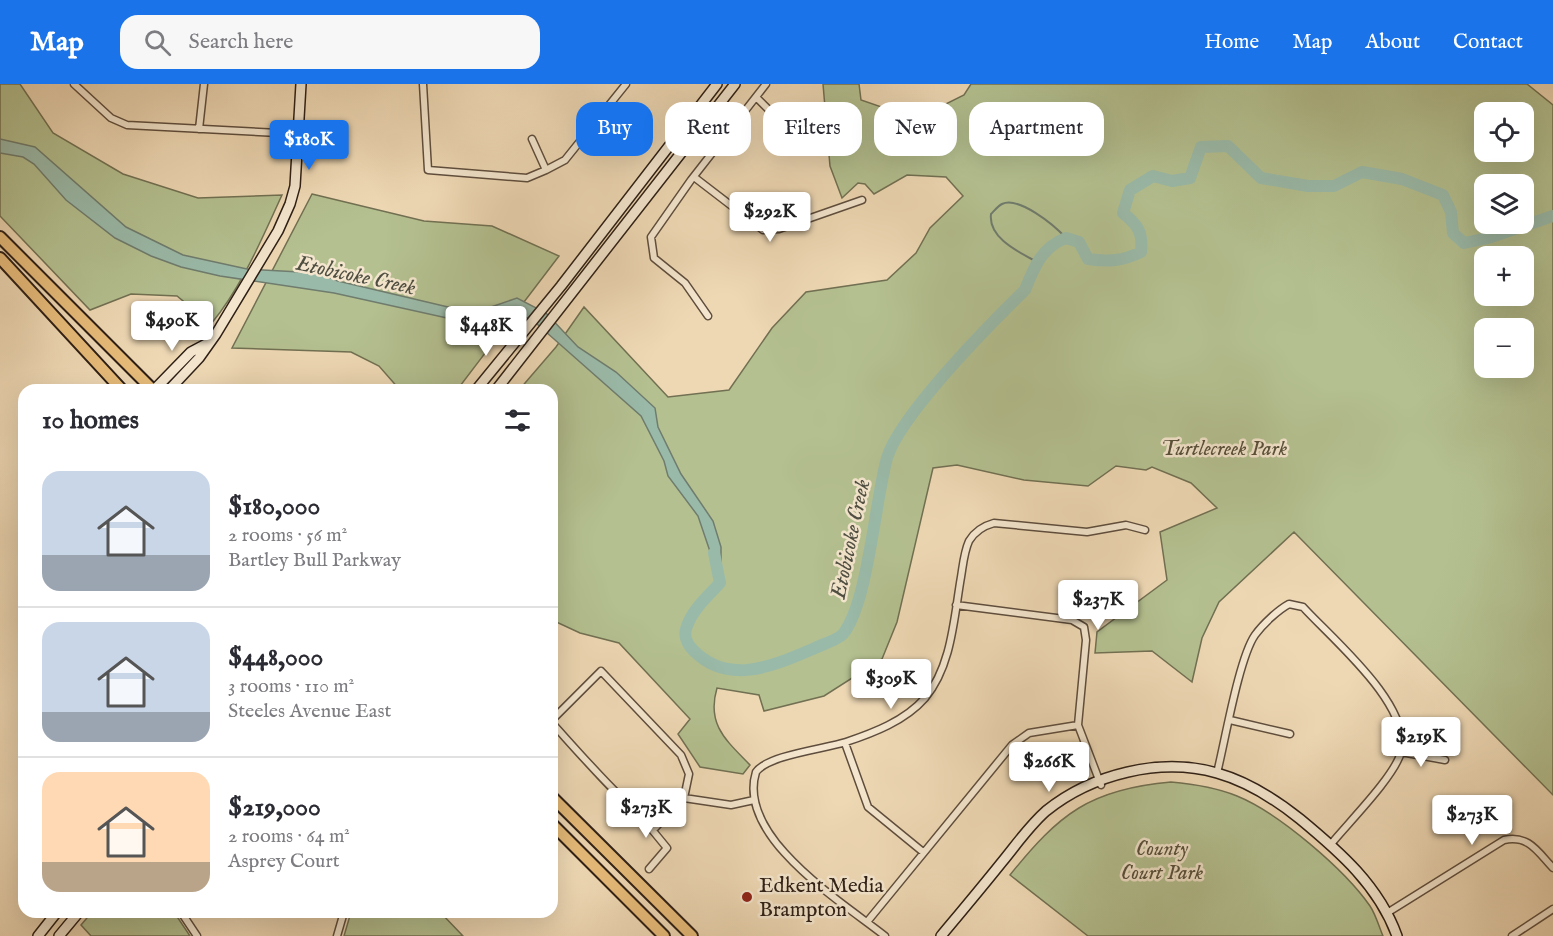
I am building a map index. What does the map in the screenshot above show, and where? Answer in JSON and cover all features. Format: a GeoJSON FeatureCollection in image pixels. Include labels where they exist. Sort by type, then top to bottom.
{"type":"FeatureCollection","features":[{"type":"Feature","properties":{"kind":"main road"},"geometry":{"type":"LineString","coordinates":[[0,237],[148,384]]}},
{"type":"Feature","properties":{"kind":"main road"},"geometry":{"type":"LineString","coordinates":[[0,258],[116,384]]}},
{"type":"Feature","properties":{"kind":"main road"},"geometry":{"type":"LineString","coordinates":[[558,802],[692,936]]}},
{"type":"Feature","properties":{"kind":"main road"},"geometry":{"type":"LineString","coordinates":[[558,830],[664,936]]}},
{"type":"Feature","properties":{"kind":"street"},"geometry":{"type":"LineString","coordinates":[[74,84],[117,123],[141,127],[298,134]]}},
{"type":"Feature","properties":{"kind":"street"},"geometry":{"type":"LineString","coordinates":[[200,129],[204,84]]}},
{"type":"Feature","properties":{"kind":"street"},"geometry":{"type":"LineString","coordinates":[[174,384],[199,358],[210,342],[263,257],[290,204],[295,186],[301,84]]}},
{"type":"Feature","properties":{"kind":"street"},"geometry":{"type":"LineString","coordinates":[[423,84],[428,170],[527,178],[565,160],[626,84]]}},
{"type":"Feature","properties":{"kind":"street"},"geometry":{"type":"LineString","coordinates":[[481,384],[561,286],[717,84]]}},
{"type":"Feature","properties":{"kind":"street"},"geometry":{"type":"LineString","coordinates":[[500,384],[735,84]]}},
{"type":"Feature","properties":{"kind":"street"},"geometry":{"type":"LineString","coordinates":[[708,316],[685,283],[654,258],[650,245],[655,229],[766,84]]}},
{"type":"Feature","properties":{"kind":"street"},"geometry":{"type":"LineString","coordinates":[[756,97],[763,104]]}},
{"type":"Feature","properties":{"kind":"street"},"geometry":{"type":"LineString","coordinates":[[532,139],[546,170]]}},
{"type":"Feature","properties":{"kind":"street"},"geometry":{"type":"LineString","coordinates":[[693,177],[763,230],[779,229],[862,200]]}},
{"type":"Feature","properties":{"kind":"street"},"geometry":{"type":"LineString","coordinates":[[160,384],[191,352],[210,342]]}},
{"type":"Feature","properties":{"kind":"street"},"geometry":{"type":"LineString","coordinates":[[885,936],[778,848],[754,800],[754,778],[762,765],[845,742],[886,727],[924,698],[944,665],[965,551],[975,532],[985,525],[994,523],[1087,532],[1125,525],[1146,530]]}},
{"type":"Feature","properties":{"kind":"street"},"geometry":{"type":"LineString","coordinates":[[1217,773],[1246,655],[1255,635],[1283,607],[1296,604],[1303,607],[1382,690],[1396,716],[1401,733],[1401,752],[1385,778],[1331,844]]}},
{"type":"Feature","properties":{"kind":"street"},"geometry":{"type":"LineString","coordinates":[[956,605],[1072,620],[1084,627],[1086,640],[1078,725],[1100,783]]}},
{"type":"Feature","properties":{"kind":"street"},"geometry":{"type":"LineString","coordinates":[[558,715],[601,671],[681,755],[689,774],[684,798],[654,829]]}},
{"type":"Feature","properties":{"kind":"street"},"geometry":{"type":"LineString","coordinates":[[1230,720],[1290,734]]}},
{"type":"Feature","properties":{"kind":"street"},"geometry":{"type":"LineString","coordinates":[[867,922],[1012,745],[1029,733],[1078,725]]}},
{"type":"Feature","properties":{"kind":"street"},"geometry":{"type":"LineString","coordinates":[[558,727],[654,829],[667,848],[649,869]]}},
{"type":"Feature","properties":{"kind":"street"},"geometry":{"type":"LineString","coordinates":[[845,742],[868,807],[923,852]]}},
{"type":"Feature","properties":{"kind":"street"},"geometry":{"type":"LineString","coordinates":[[1401,752],[1445,760]]}},
{"type":"Feature","properties":{"kind":"street"},"geometry":{"type":"LineString","coordinates":[[941,936],[1028,829],[1046,811],[1100,783],[1149,769],[1187,768],[1217,773],[1255,788],[1280,803],[1331,844],[1365,879],[1387,913],[1397,936]]}},
{"type":"Feature","properties":{"kind":"street"},"geometry":{"type":"LineString","coordinates":[[684,798],[731,805],[754,800]]}},
{"type":"Feature","properties":{"kind":"street"},"geometry":{"type":"LineString","coordinates":[[634,809],[660,812],[677,805]]}},
{"type":"Feature","properties":{"kind":"street"},"geometry":{"type":"LineString","coordinates":[[1387,913],[1504,840],[1517,838],[1529,843],[1553,868]]}},
{"type":"Feature","properties":{"kind":"street"},"geometry":{"type":"LineString","coordinates":[[1512,936],[1553,909]]}},
{"type":"Feature","properties":{"kind":"street"},"geometry":{"type":"LineString","coordinates":[[38,936],[52,918]]}},
{"type":"Feature","properties":{"kind":"street"},"geometry":{"type":"LineString","coordinates":[[59,936],[74,918]]}},
{"type":"Feature","properties":{"kind":"street"},"geometry":{"type":"LineString","coordinates":[[185,918],[197,936]]}},
{"type":"Feature","properties":{"kind":"street"},"geometry":{"type":"LineString","coordinates":[[337,936],[342,918]]}},
{"type":"Feature","properties":{"kind":"green space"},"geometry":{"type":"Polygon","coordinates":[[[0,84],[20,84],[53,133],[123,174],[198,198],[282,195],[242,278],[211,324],[177,296],[131,294],[90,310],[0,216],[0,84]]]}},
{"type":"Feature","properties":{"kind":"green space","name":"Turtlecreek Park"},"geometry":{"type":"Polygon","coordinates":[[[823,84],[859,84],[861,100],[874,104],[874,156],[957,156],[957,102],[950,102],[964,95],[971,84],[1527,84],[1553,105],[1553,795],[1294,532],[1219,602],[1202,638],[1192,682],[1152,651],[1095,653],[1097,632],[1167,580],[1160,532],[1217,508],[1191,483],[1152,467],[1146,470],[1116,466],[1088,486],[1024,480],[957,465],[933,468],[897,622],[882,659],[824,696],[764,711],[759,695],[717,688],[714,712],[717,722],[727,740],[750,765],[743,774],[700,767],[678,734],[690,719],[619,643],[580,633],[558,623],[558,384],[524,384],[556,347],[584,307],[668,397],[729,390],[772,328],[806,292],[887,280],[916,253],[930,228],[963,196],[946,177],[907,175],[874,194],[865,184],[858,183],[842,198],[830,166],[829,156],[862,156],[862,102],[825,102],[823,84]]]}},
{"type":"Feature","properties":{"kind":"green space"},"geometry":{"type":"Polygon","coordinates":[[[312,194],[424,221],[492,226],[559,256],[462,384],[395,384],[379,366],[351,352],[232,348],[312,194]]]}},
{"type":"Feature","properties":{"kind":"green space","name":"County Court Park"},"geometry":{"type":"Polygon","coordinates":[[[1171,782],[1221,790],[1254,804],[1272,815],[1310,844],[1345,876],[1372,910],[1383,936],[1088,936],[1010,875],[1044,836],[1079,808],[1097,798],[1119,791],[1171,782]]]}},
{"type":"Feature","properties":{"kind":"green space"},"geometry":{"type":"Polygon","coordinates":[[[87,918],[178,918],[190,936],[91,936],[81,925],[87,918]]]}},
{"type":"Feature","properties":{"kind":"green space"},"geometry":{"type":"Polygon","coordinates":[[[349,918],[446,918],[463,936],[344,936],[349,918]]]}},
{"type":"Feature","properties":{"kind":"shaded area"},"geometry":{"type":"Polygon","coordinates":[[[0,139],[35,147],[126,227],[183,255],[247,269],[318,273],[338,281],[448,307],[491,307],[517,298],[546,313],[578,347],[616,372],[655,408],[658,427],[681,474],[713,521],[721,547],[721,570],[716,569],[698,516],[668,476],[664,461],[641,416],[537,324],[516,311],[492,320],[465,322],[334,293],[220,276],[181,267],[151,256],[115,238],[66,200],[34,164],[23,157],[0,153],[0,139]]]}},
{"type":"Feature","properties":{"kind":"waterway","name":"Etobicoke Creek"},"geometry":{"type":"LineString","coordinates":[[714,553],[720,583],[693,614],[685,633],[691,648],[707,661],[722,668],[752,669],[784,661],[841,636],[852,619],[865,576],[887,458],[909,418],[948,371],[1025,290],[1040,259],[1051,247],[1066,238],[1079,242],[1088,259],[1102,260],[1122,259],[1141,252],[1138,230],[1123,213],[1130,190],[1153,176],[1172,181],[1190,178],[1201,147],[1228,146],[1261,178],[1308,186],[1334,186],[1362,172],[1402,179],[1443,195],[1451,212],[1453,233],[1464,243],[1488,238],[1553,216]]}},
{"type":"Feature","properties":{"kind":"waterway"},"geometry":{"type":"LineString","coordinates":[[1037,262],[1006,243],[994,230],[991,214],[999,206],[1009,203],[1027,208],[1045,219],[1066,238]]}},
{"type":"Feature","properties":{"kind":"place","name":"Edkent Media Brampton"},"geometry":{"type":"Point","coordinates":[747,897]}}]}
